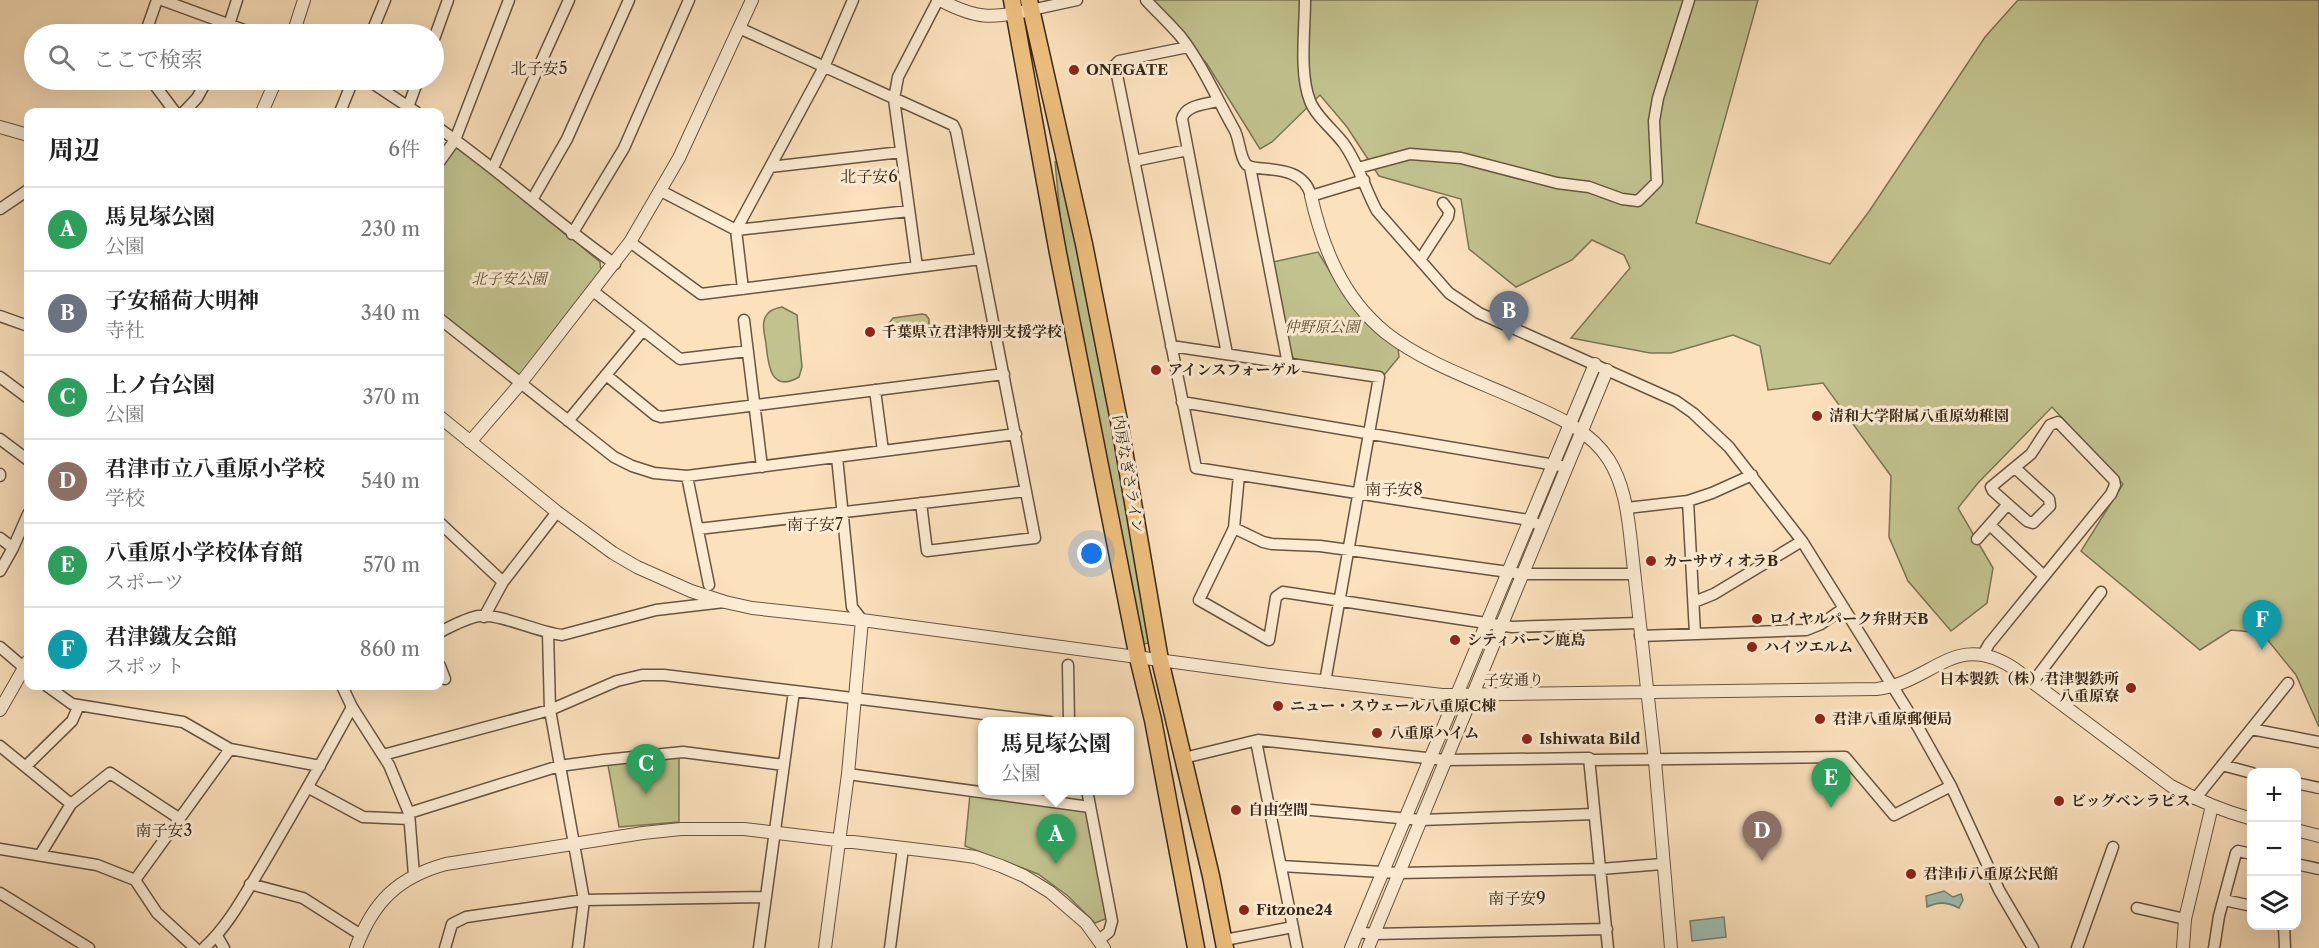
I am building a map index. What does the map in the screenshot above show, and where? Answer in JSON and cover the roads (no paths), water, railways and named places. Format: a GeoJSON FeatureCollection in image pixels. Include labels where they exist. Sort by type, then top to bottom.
{"type":"FeatureCollection","features":[{"type":"Feature","properties":{"kind":"highway","name":"内房なぎさライン"},"geometry":{"type":"LineString","coordinates":[[1021,6],[1058,253],[1138,658],[1153,720],[1196,948]]}},
{"type":"Feature","properties":{"kind":"highway","name":"内房なぎさライン"},"geometry":{"type":"LineString","coordinates":[[1021,6],[1084,244],[1119,421],[1160,660],[1227,943]]}},
{"type":"Feature","properties":{"kind":"street"},"geometry":{"type":"LineString","coordinates":[[149,24],[157,0]]}},
{"type":"Feature","properties":{"kind":"street"},"geometry":{"type":"LineString","coordinates":[[162,0],[217,24]]}},
{"type":"Feature","properties":{"kind":"street"},"geometry":{"type":"LineString","coordinates":[[230,24],[237,0]]}},
{"type":"Feature","properties":{"kind":"street"},"geometry":{"type":"LineString","coordinates":[[296,24],[304,0]]}},
{"type":"Feature","properties":{"kind":"street"},"geometry":{"type":"LineString","coordinates":[[375,24],[386,0]]}},
{"type":"Feature","properties":{"kind":"street"},"geometry":{"type":"LineString","coordinates":[[439,24],[448,0]]}},
{"type":"Feature","properties":{"kind":"street"},"geometry":{"type":"LineString","coordinates":[[444,155],[455,140],[509,0]]}},
{"type":"Feature","properties":{"kind":"street"},"geometry":{"type":"LineString","coordinates":[[493,168],[569,0]]}},
{"type":"Feature","properties":{"kind":"street"},"geometry":{"type":"LineString","coordinates":[[532,200],[567,139],[629,0]]}},
{"type":"Feature","properties":{"kind":"street"},"geometry":{"type":"LineString","coordinates":[[572,234],[624,148],[689,0]]}},
{"type":"Feature","properties":{"kind":"street"},"geometry":{"type":"LineString","coordinates":[[470,442],[520,384],[630,242],[679,158],[752,0]]}},
{"type":"Feature","properties":{"kind":"street"},"geometry":{"type":"LineString","coordinates":[[743,289],[736,230],[824,67],[854,0]]}},
{"type":"Feature","properties":{"kind":"street"},"geometry":{"type":"LineString","coordinates":[[916,267],[894,99],[898,76],[939,0],[976,16],[1021,6],[1077,0]]}},
{"type":"Feature","properties":{"kind":"street"},"geometry":{"type":"LineString","coordinates":[[1146,0],[1188,47],[1238,135],[1245,163],[1250,167],[1280,169],[1303,181],[1309,187],[1319,232],[1335,270],[1352,296],[1385,332],[1417,353],[1569,423],[1595,443],[1609,461],[1620,481],[1627,508],[1671,948]]}},
{"type":"Feature","properties":{"kind":"street"},"geometry":{"type":"LineString","coordinates":[[1305,0],[1304,74],[1310,102],[1343,143],[1358,168],[1377,211],[1449,293],[1461,303],[1676,401],[1694,414],[1729,447],[1802,541],[1893,687],[1951,786],[1999,890],[2033,948]]}},
{"type":"Feature","properties":{"kind":"street"},"geometry":{"type":"LineString","coordinates":[[1358,168],[1410,154],[1461,158],[1500,170],[1557,183],[1589,187],[1622,199],[1638,201],[1657,182],[1654,121],[1689,0]]}},
{"type":"Feature","properties":{"kind":"street"},"geometry":{"type":"LineString","coordinates":[[739,28],[953,125],[1035,538],[927,552],[921,503]]}},
{"type":"Feature","properties":{"kind":"street"},"geometry":{"type":"LineString","coordinates":[[1188,47],[1119,60],[1115,65],[1196,468],[1528,520],[1543,526]]}},
{"type":"Feature","properties":{"kind":"street"},"geometry":{"type":"LineString","coordinates":[[160,90],[173,108]]}},
{"type":"Feature","properties":{"kind":"street"},"geometry":{"type":"LineString","coordinates":[[188,108],[201,90]]}},
{"type":"Feature","properties":{"kind":"street"},"geometry":{"type":"LineString","coordinates":[[264,108],[272,90]]}},
{"type":"Feature","properties":{"kind":"street"},"geometry":{"type":"LineString","coordinates":[[342,108],[349,90]]}},
{"type":"Feature","properties":{"kind":"street"},"geometry":{"type":"LineString","coordinates":[[383,90],[409,108]]}},
{"type":"Feature","properties":{"kind":"street"},"geometry":{"type":"LineString","coordinates":[[412,108],[416,90]]}},
{"type":"Feature","properties":{"kind":"street"},"geometry":{"type":"LineString","coordinates":[[1218,101],[1188,109],[1182,119],[1227,354]]}},
{"type":"Feature","properties":{"kind":"street"},"geometry":{"type":"LineString","coordinates":[[0,127],[24,134]]}},
{"type":"Feature","properties":{"kind":"street"},"geometry":{"type":"LineString","coordinates":[[444,132],[493,168],[572,234],[615,264]]}},
{"type":"Feature","properties":{"kind":"street"},"geometry":{"type":"LineString","coordinates":[[1134,161],[1188,150]]}},
{"type":"Feature","properties":{"kind":"street"},"geometry":{"type":"LineString","coordinates":[[770,167],[901,152]]}},
{"type":"Feature","properties":{"kind":"street"},"geometry":{"type":"LineString","coordinates":[[1250,167],[1288,364]]}},
{"type":"Feature","properties":{"kind":"street"},"geometry":{"type":"LineString","coordinates":[[1311,196],[1364,180]]}},
{"type":"Feature","properties":{"kind":"street"},"geometry":{"type":"LineString","coordinates":[[661,191],[736,230],[909,211]]}},
{"type":"Feature","properties":{"kind":"street"},"geometry":{"type":"LineString","coordinates":[[0,209],[24,193]]}},
{"type":"Feature","properties":{"kind":"street"},"geometry":{"type":"LineString","coordinates":[[1420,260],[1448,217],[1449,211],[1443,204]]}},
{"type":"Feature","properties":{"kind":"street"},"geometry":{"type":"LineString","coordinates":[[630,242],[701,294],[981,259]]}},
{"type":"Feature","properties":{"kind":"street"},"geometry":{"type":"LineString","coordinates":[[593,291],[680,359],[748,351]]}},
{"type":"Feature","properties":{"kind":"street"},"geometry":{"type":"LineString","coordinates":[[0,316],[24,323]]}},
{"type":"Feature","properties":{"kind":"street"},"geometry":{"type":"LineString","coordinates":[[744,320],[762,467]]}},
{"type":"Feature","properties":{"kind":"street"},"geometry":{"type":"LineString","coordinates":[[444,322],[601,447],[632,466],[654,473],[687,476],[1016,434]]}},
{"type":"Feature","properties":{"kind":"street"},"geometry":{"type":"LineString","coordinates":[[568,421],[643,330]]}},
{"type":"Feature","properties":{"kind":"street"},"geometry":{"type":"LineString","coordinates":[[1171,346],[1379,377],[1325,682]]}},
{"type":"Feature","properties":{"kind":"street"},"geometry":{"type":"LineString","coordinates":[[1351,948],[1595,364]]}},
{"type":"Feature","properties":{"kind":"street"},"geometry":{"type":"LineString","coordinates":[[1368,948],[1607,370]]}},
{"type":"Feature","properties":{"kind":"street"},"geometry":{"type":"LineString","coordinates":[[606,375],[655,416],[661,417],[1004,374]]}},
{"type":"Feature","properties":{"kind":"street"},"geometry":{"type":"LineString","coordinates":[[0,377],[24,395]]}},
{"type":"Feature","properties":{"kind":"street"},"geometry":{"type":"LineString","coordinates":[[875,390],[884,451]]}},
{"type":"Feature","properties":{"kind":"street"},"geometry":{"type":"LineString","coordinates":[[1182,402],[1567,467]]}},
{"type":"Feature","properties":{"kind":"street","name":"子安通り"},"geometry":{"type":"LineString","coordinates":[[444,420],[586,535],[637,567],[691,591],[752,608],[862,620],[1411,692],[1472,696],[1893,687]]}},
{"type":"Feature","properties":{"kind":"street"},"geometry":{"type":"LineString","coordinates":[[1984,653],[2111,494],[2115,485],[2114,480],[2058,422],[2050,425],[2031,454],[1990,487],[2033,524],[2050,506],[2049,498],[2015,468]]}},
{"type":"Feature","properties":{"kind":"street"},"geometry":{"type":"LineString","coordinates":[[0,439],[24,457]]}},
{"type":"Feature","properties":{"kind":"street"},"geometry":{"type":"LineString","coordinates":[[825,948],[848,774],[862,620],[852,607],[837,457]]}},
{"type":"Feature","properties":{"kind":"street"},"geometry":{"type":"LineString","coordinates":[[1239,475],[1234,528],[1199,600],[1269,640],[1276,597],[1283,592],[1501,626],[1640,629],[1695,634],[1806,630],[1821,624],[1844,608]]}},
{"type":"Feature","properties":{"kind":"street"},"geometry":{"type":"LineString","coordinates":[[1627,508],[1688,501],[1752,475]]}},
{"type":"Feature","properties":{"kind":"street"},"geometry":{"type":"LineString","coordinates":[[687,476],[709,585]]}},
{"type":"Feature","properties":{"kind":"street"},"geometry":{"type":"LineString","coordinates":[[698,529],[1026,491]]}},
{"type":"Feature","properties":{"kind":"street"},"geometry":{"type":"LineString","coordinates":[[1688,501],[1695,634]]}},
{"type":"Feature","properties":{"kind":"street"},"geometry":{"type":"LineString","coordinates":[[1977,539],[2008,504]]}},
{"type":"Feature","properties":{"kind":"street"},"geometry":{"type":"LineString","coordinates":[[484,617],[503,582],[557,512]]}},
{"type":"Feature","properties":{"kind":"street"},"geometry":{"type":"LineString","coordinates":[[0,571],[14,548],[24,524]]}},
{"type":"Feature","properties":{"kind":"street"},"geometry":{"type":"LineString","coordinates":[[1990,525],[2044,576]]}},
{"type":"Feature","properties":{"kind":"street"},"geometry":{"type":"LineString","coordinates":[[1234,528],[1263,542],[1348,550],[1523,574],[1634,574]]}},
{"type":"Feature","properties":{"kind":"street"},"geometry":{"type":"LineString","coordinates":[[444,529],[503,582]]}},
{"type":"Feature","properties":{"kind":"street"},"geometry":{"type":"LineString","coordinates":[[0,538],[14,548]]}},
{"type":"Feature","properties":{"kind":"street"},"geometry":{"type":"LineString","coordinates":[[1694,602],[1714,594],[1802,541]]}},
{"type":"Feature","properties":{"kind":"street"},"geometry":{"type":"LineString","coordinates":[[2033,682],[2101,592]]}},
{"type":"Feature","properties":{"kind":"street"},"geometry":{"type":"LineString","coordinates":[[444,630],[466,620],[484,617],[562,635],[656,610],[725,602]]}},
{"type":"Feature","properties":{"kind":"street"},"geometry":{"type":"LineString","coordinates":[[548,633],[550,710],[584,900],[578,948]]}},
{"type":"Feature","properties":{"kind":"street"},"geometry":{"type":"LineString","coordinates":[[0,647],[24,665]]}},
{"type":"Feature","properties":{"kind":"street"},"geometry":{"type":"LineString","coordinates":[[1893,687],[1961,655],[1984,653],[2001,660],[2033,682],[2150,771],[2195,799],[2247,817]]}},
{"type":"Feature","properties":{"kind":"street"},"geometry":{"type":"LineString","coordinates":[[1068,665],[1069,717]]}},
{"type":"Feature","properties":{"kind":"street"},"geometry":{"type":"LineString","coordinates":[[0,710],[24,672]]}},
{"type":"Feature","properties":{"kind":"street"},"geometry":{"type":"LineString","coordinates":[[383,755],[550,710],[617,681],[642,675],[1009,717]]}},
{"type":"Feature","properties":{"kind":"street"},"geometry":{"type":"LineString","coordinates":[[2195,799],[2288,683]]}},
{"type":"Feature","properties":{"kind":"street"},"geometry":{"type":"LineString","coordinates":[[53,690],[72,704],[183,722],[230,749],[320,766]]}},
{"type":"Feature","properties":{"kind":"street"},"geometry":{"type":"LineString","coordinates":[[344,690],[383,755],[409,816],[414,875]]}},
{"type":"Feature","properties":{"kind":"street"},"geometry":{"type":"LineString","coordinates":[[759,948],[794,691]]}},
{"type":"Feature","properties":{"kind":"street"},"geometry":{"type":"LineString","coordinates":[[26,766],[72,721],[79,705]]}},
{"type":"Feature","properties":{"kind":"street"},"geometry":{"type":"LineString","coordinates":[[204,948],[217,936],[250,885],[309,788],[352,706]]}},
{"type":"Feature","properties":{"kind":"street"},"geometry":{"type":"LineString","coordinates":[[2251,729],[2319,742]]}},
{"type":"Feature","properties":{"kind":"street"},"geometry":{"type":"LineString","coordinates":[[1192,756],[1258,740],[1445,759],[1586,756],[1590,760],[1654,761],[1845,757],[1894,816],[1951,786]]}},
{"type":"Feature","properties":{"kind":"street"},"geometry":{"type":"LineString","coordinates":[[1256,741],[1297,948]]}},
{"type":"Feature","properties":{"kind":"street"},"geometry":{"type":"LineString","coordinates":[[0,746],[71,804]]}},
{"type":"Feature","properties":{"kind":"street"},"geometry":{"type":"LineString","coordinates":[[135,880],[230,749]]}},
{"type":"Feature","properties":{"kind":"street"},"geometry":{"type":"LineString","coordinates":[[309,788],[363,817],[409,816],[559,766],[683,752],[784,765]]}},
{"type":"Feature","properties":{"kind":"street"},"geometry":{"type":"LineString","coordinates":[[1590,760],[1608,948]]}},
{"type":"Feature","properties":{"kind":"street"},"geometry":{"type":"LineString","coordinates":[[2222,765],[2247,772]]}},
{"type":"Feature","properties":{"kind":"street"},"geometry":{"type":"LineString","coordinates":[[40,855],[71,804],[110,773],[180,819]]}},
{"type":"Feature","properties":{"kind":"street"},"geometry":{"type":"LineString","coordinates":[[848,774],[978,792]]}},
{"type":"Feature","properties":{"kind":"street"},"geometry":{"type":"LineString","coordinates":[[2301,784],[2319,788]]}},
{"type":"Feature","properties":{"kind":"street"},"geometry":{"type":"LineString","coordinates":[[1002,795],[1090,807]]}},
{"type":"Feature","properties":{"kind":"street"},"geometry":{"type":"LineString","coordinates":[[356,948],[372,915],[387,896],[398,885],[414,875],[446,864],[681,829],[744,829],[975,857],[1024,876],[1050,892],[1086,923],[1101,944],[1109,932],[1112,921],[1088,795]]}},
{"type":"Feature","properties":{"kind":"street"},"geometry":{"type":"LineString","coordinates":[[1268,806],[1404,820],[1594,814]]}},
{"type":"Feature","properties":{"kind":"street"},"geometry":{"type":"LineString","coordinates":[[2183,948],[2185,918],[2212,806]]}},
{"type":"Feature","properties":{"kind":"street"},"geometry":{"type":"LineString","coordinates":[[2301,832],[2319,836]]}},
{"type":"Feature","properties":{"kind":"street"},"geometry":{"type":"LineString","coordinates":[[2077,948],[2113,847]]}},
{"type":"Feature","properties":{"kind":"street"},"geometry":{"type":"LineString","coordinates":[[890,948],[903,848]]}},
{"type":"Feature","properties":{"kind":"street"},"geometry":{"type":"LineString","coordinates":[[0,849],[97,865],[135,880],[157,913],[195,948]]}},
{"type":"Feature","properties":{"kind":"street"},"geometry":{"type":"LineString","coordinates":[[2214,948],[2219,916],[2236,853],[2238,851],[2247,853]]}},
{"type":"Feature","properties":{"kind":"street"},"geometry":{"type":"LineString","coordinates":[[1281,866],[1399,873],[1601,869],[1662,864]]}},
{"type":"Feature","properties":{"kind":"street"},"geometry":{"type":"LineString","coordinates":[[2301,865],[2319,869]]}},
{"type":"Feature","properties":{"kind":"street"},"geometry":{"type":"LineString","coordinates":[[250,885],[303,898],[361,935]]}},
{"type":"Feature","properties":{"kind":"street"},"geometry":{"type":"LineString","coordinates":[[0,893],[89,948]]}},
{"type":"Feature","properties":{"kind":"street"},"geometry":{"type":"LineString","coordinates":[[445,948],[452,924],[466,917],[584,900],[766,897]]}},
{"type":"Feature","properties":{"kind":"street"},"geometry":{"type":"LineString","coordinates":[[2224,900],[2247,905]]}},
{"type":"Feature","properties":{"kind":"street"},"geometry":{"type":"LineString","coordinates":[[2137,908],[2185,918]]}},
{"type":"Feature","properties":{"kind":"street"},"geometry":{"type":"LineString","coordinates":[[1227,943],[1293,927]]}},
{"type":"Feature","properties":{"kind":"street"},"geometry":{"type":"LineString","coordinates":[[1358,932],[1373,934],[1607,929]]}},
{"type":"Feature","properties":{"kind":"street"},"geometry":{"type":"LineString","coordinates":[[2284,930],[2285,948]]}},
{"type":"Feature","properties":{"kind":"street"},"geometry":{"type":"LineString","coordinates":[[217,936],[224,948]]}},
{"type":"Feature","properties":{"kind":"place","name":"ONEGATE"},"geometry":{"type":"Point","coordinates":[1074,70]}},
{"type":"Feature","properties":{"kind":"place","name":"千葉県立君津特別支援学校"},"geometry":{"type":"Point","coordinates":[870,332]}},
{"type":"Feature","properties":{"kind":"place","name":"子安稲荷大明神"},"geometry":{"type":"Point","coordinates":[1509,341]}},
{"type":"Feature","properties":{"kind":"place","name":"アインスフォーゲル"},"geometry":{"type":"Point","coordinates":[1156,370]}},
{"type":"Feature","properties":{"kind":"place","name":"清和大学附属八重原幼稚園"},"geometry":{"type":"Point","coordinates":[1817,416]}},
{"type":"Feature","properties":{"kind":"place","name":"カーサヴィオラB"},"geometry":{"type":"Point","coordinates":[1651,561]}},
{"type":"Feature","properties":{"kind":"place","name":"ロイヤルパーク弁財天B"},"geometry":{"type":"Point","coordinates":[1757,619]}},
{"type":"Feature","properties":{"kind":"place","name":"シティバーン鹿島"},"geometry":{"type":"Point","coordinates":[1455,640]}},
{"type":"Feature","properties":{"kind":"place","name":"ハイツエルム"},"geometry":{"type":"Point","coordinates":[1752,647]}},
{"type":"Feature","properties":{"kind":"place","name":"君津鐵友会館"},"geometry":{"type":"Point","coordinates":[2262,650]}},
{"type":"Feature","properties":{"kind":"place","name":"日本製鉄（株）君津製鉄所 八重原寮"},"geometry":{"type":"Point","coordinates":[2131,688]}},
{"type":"Feature","properties":{"kind":"place","name":"ニュー・スウェール八重原C棟"},"geometry":{"type":"Point","coordinates":[1278,706]}},
{"type":"Feature","properties":{"kind":"place","name":"君津八重原郵便局"},"geometry":{"type":"Point","coordinates":[1820,719]}},
{"type":"Feature","properties":{"kind":"place","name":"八重原ハイム"},"geometry":{"type":"Point","coordinates":[1377,733]}},
{"type":"Feature","properties":{"kind":"place","name":"Ishiwata Bild"},"geometry":{"type":"Point","coordinates":[1527,739]}},
{"type":"Feature","properties":{"kind":"place","name":"上ノ台公園"},"geometry":{"type":"Point","coordinates":[646,794]}},
{"type":"Feature","properties":{"kind":"place","name":"ビッグベンラピス"},"geometry":{"type":"Point","coordinates":[2059,801]}},
{"type":"Feature","properties":{"kind":"place","name":"八重原小学校体育館"},"geometry":{"type":"Point","coordinates":[1831,808]}},
{"type":"Feature","properties":{"kind":"place","name":"自由空間"},"geometry":{"type":"Point","coordinates":[1236,810]}},
{"type":"Feature","properties":{"kind":"place","name":"君津市立八重原小学校"},"geometry":{"type":"Point","coordinates":[1762,861]}},
{"type":"Feature","properties":{"kind":"place","name":"馬見塚公園"},"geometry":{"type":"Point","coordinates":[1056,864]}},
{"type":"Feature","properties":{"kind":"place","name":"君津市八重原公民館"},"geometry":{"type":"Point","coordinates":[1911,874]}},
{"type":"Feature","properties":{"kind":"place","name":"Fitzone24"},"geometry":{"type":"Point","coordinates":[1244,910]}},
{"type":"Feature","properties":{"kind":"district","name":"北子安5"},"geometry":{"type":"Point","coordinates":[539,68]}},
{"type":"Feature","properties":{"kind":"district","name":"北子安6"},"geometry":{"type":"Point","coordinates":[869,176]}},
{"type":"Feature","properties":{"kind":"district","name":"南子安8"},"geometry":{"type":"Point","coordinates":[1394,489]}},
{"type":"Feature","properties":{"kind":"district","name":"南子安7"},"geometry":{"type":"Point","coordinates":[815,524]}},
{"type":"Feature","properties":{"kind":"district","name":"南子安3"},"geometry":{"type":"Point","coordinates":[164,830]}},
{"type":"Feature","properties":{"kind":"district","name":"南子安9"},"geometry":{"type":"Point","coordinates":[1517,898]}},
{"type":"Feature","properties":{"kind":"park label","name":"北子安公園"},"geometry":{"type":"Point","coordinates":[509,279]}},
{"type":"Feature","properties":{"kind":"park label","name":"仲野原公園"},"geometry":{"type":"Point","coordinates":[1322,327]}}]}
